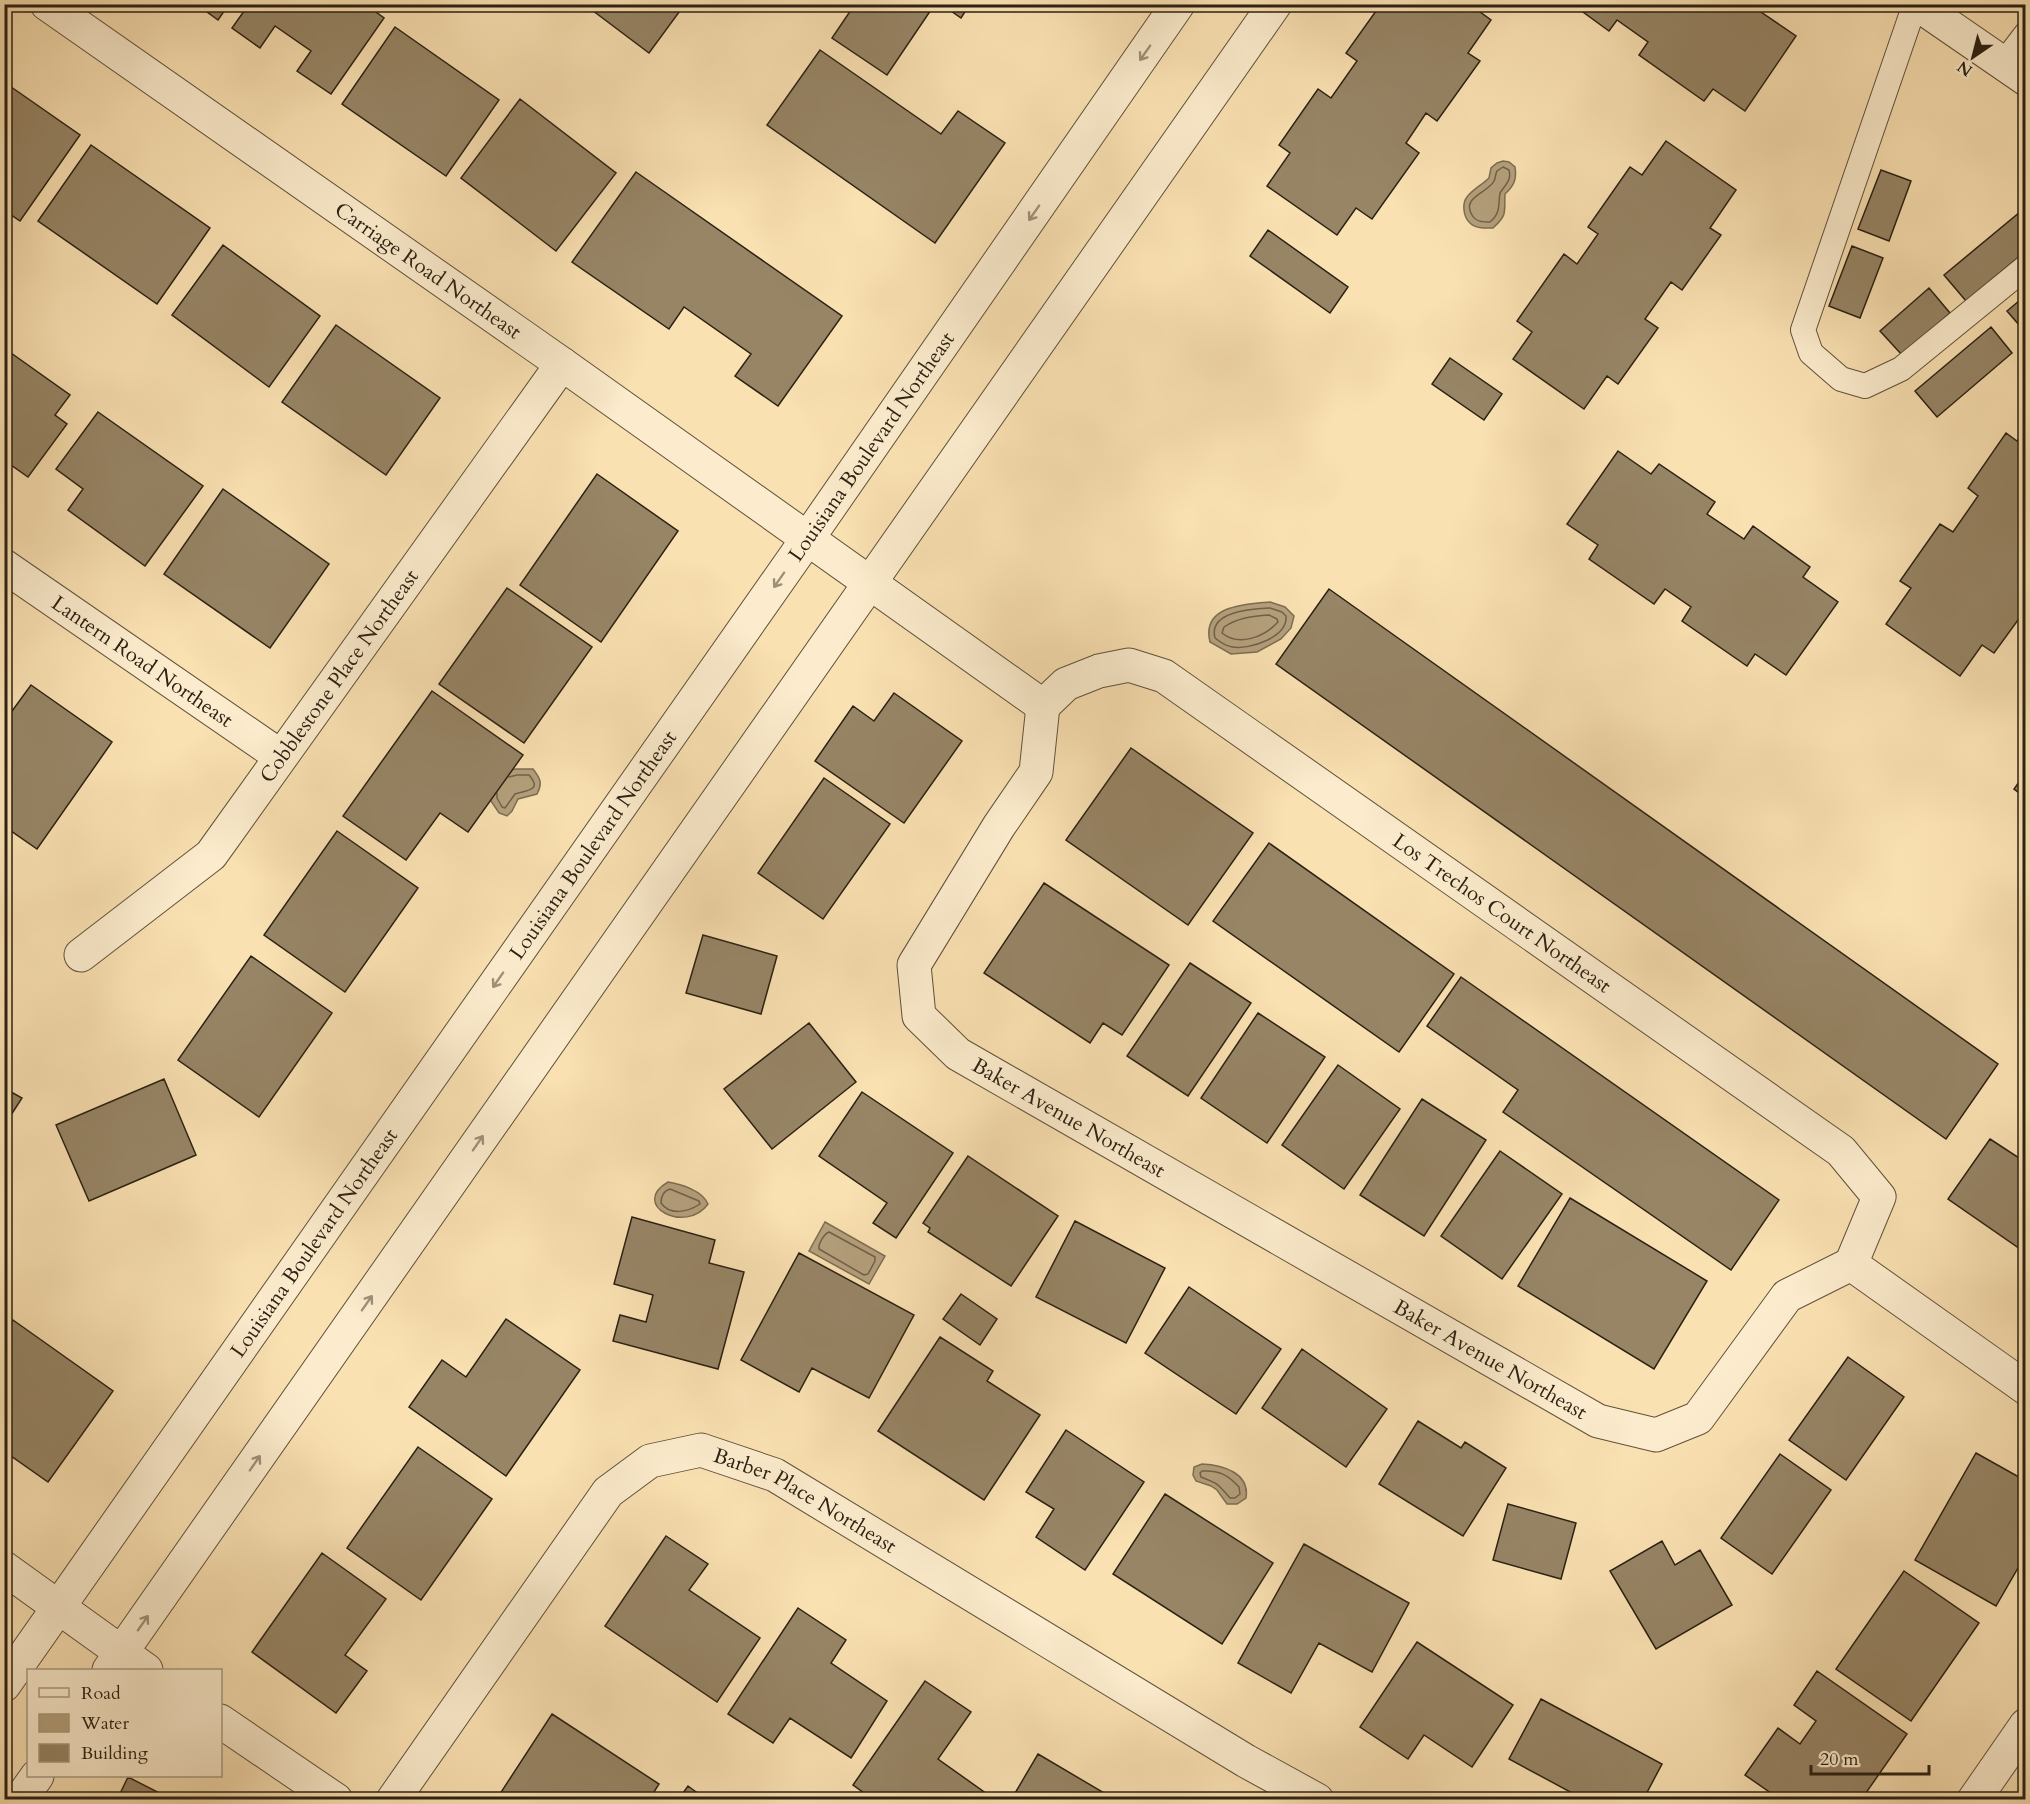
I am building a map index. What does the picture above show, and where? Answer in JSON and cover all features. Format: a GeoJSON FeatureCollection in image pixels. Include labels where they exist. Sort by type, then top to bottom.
{"type":"FeatureCollection","features":[{"type":"Feature","properties":{"kind":"street","name":"Carriage Road Northeast"},"geometry":{"type":"LineString","coordinates":[[47,4],[871,583]]}},
{"type":"Feature","properties":{"kind":"street","name":"Louisiana Boulevard Northeast"},"geometry":{"type":"LineString","coordinates":[[4,1685],[808,538],[1178,4]]}},
{"type":"Feature","properties":{"kind":"street"},"geometry":{"type":"LineString","coordinates":[[4,1568],[59,1606],[125,1665],[871,583],[1275,4]]}},
{"type":"Feature","properties":{"kind":"street"},"geometry":{"type":"LineString","coordinates":[[1916,4],[2014,72]]}},
{"type":"Feature","properties":{"kind":"street","name":"Cobblestone Place Northeast"},"geometry":{"type":"LineString","coordinates":[[81,956],[211,855],[562,364]]}},
{"type":"Feature","properties":{"kind":"street","name":"Lantern Road Northeast"},"geometry":{"type":"LineString","coordinates":[[4,566],[280,756]]}},
{"type":"Feature","properties":{"kind":"street"},"geometry":{"type":"LineString","coordinates":[[871,583],[1043,706]]}},
{"type":"Feature","properties":{"kind":"street","name":"Los Trechos Court Northeast"},"geometry":{"type":"LineString","coordinates":[[1043,706],[1066,684],[1099,671],[1129,665],[1164,676],[1841,1151],[1880,1197],[1851,1264]]}},
{"type":"Feature","properties":{"kind":"street","name":"Baker Avenue Northeast"},"geometry":{"type":"LineString","coordinates":[[1043,706],[1036,772],[999,826],[914,965],[919,1016],[958,1054],[1598,1421],[1656,1435],[1698,1418],[1787,1296],[1851,1264]]}},
{"type":"Feature","properties":{"kind":"street"},"geometry":{"type":"LineString","coordinates":[[1851,1264],[2025,1388]]}},
{"type":"Feature","properties":{"kind":"street","name":"Barber Place Northeast"},"geometry":{"type":"LineString","coordinates":[[393,1800],[608,1492],[650,1461],[701,1450],[776,1475],[1246,1761],[1317,1800]]}},
{"type":"Feature","properties":{"kind":"street"},"geometry":{"type":"LineString","coordinates":[[222,1722],[336,1800]]}},
{"type":"Feature","properties":{"kind":"street"},"geometry":{"type":"LineString","coordinates":[[1974,1800],[2025,1725]]}},
{"type":"Feature","properties":{"kind":"street"},"geometry":{"type":"LineString","coordinates":[[20,1800],[36,1777]]}},
{"type":"Feature","properties":{"kind":"lane"},"geometry":{"type":"LineString","coordinates":[[1916,4],[1803,330],[1811,353],[1841,379],[1865,386],[1901,369],[2025,267]]}},
{"type":"Feature","properties":{"kind":"lane"},"geometry":{"type":"LineString","coordinates":[[2014,72],[2025,34]]}},
{"type":"Feature","properties":{"kind":"water"},"geometry":{"type":"Polygon","coordinates":[[[1503,161],[1515,167],[1516,175],[1513,185],[1505,194],[1503,216],[1493,228],[1475,226],[1466,217],[1465,200],[1489,178],[1491,168],[1503,161]]]}},
{"type":"Feature","properties":{"kind":"water"},"geometry":{"type":"Polygon","coordinates":[[[1270,602],[1285,607],[1294,616],[1291,628],[1281,639],[1257,652],[1231,654],[1210,642],[1209,630],[1218,614],[1237,606],[1270,602]]]}},
{"type":"Feature","properties":{"kind":"water"},"geometry":{"type":"Polygon","coordinates":[[[515,769],[533,769],[539,778],[540,787],[537,794],[518,799],[507,816],[499,813],[489,798],[505,772],[515,769]]]}},
{"type":"Feature","properties":{"kind":"water"},"geometry":{"type":"Polygon","coordinates":[[[668,1182],[697,1192],[708,1204],[698,1213],[687,1217],[675,1217],[665,1213],[658,1207],[655,1200],[658,1191],[668,1182]]]}},
{"type":"Feature","properties":{"kind":"water"},"geometry":{"type":"Polygon","coordinates":[[[825,1222],[885,1256],[869,1284],[809,1251],[825,1222]]]}},
{"type":"Feature","properties":{"kind":"water"},"geometry":{"type":"Polygon","coordinates":[[[1202,1464],[1218,1466],[1233,1472],[1244,1482],[1246,1498],[1237,1504],[1227,1504],[1217,1490],[1196,1481],[1193,1475],[1194,1467],[1202,1464]]]}},
{"type":"Feature","properties":{"kind":"building"},"geometry":{"type":"Polygon","coordinates":[[[196,4],[229,4],[218,20],[196,4]]]}},
{"type":"Feature","properties":{"kind":"building"},"geometry":{"type":"Polygon","coordinates":[[[249,4],[365,4],[384,18],[331,94],[297,71],[311,51],[275,26],[260,48],[232,28],[249,4]]]}},
{"type":"Feature","properties":{"kind":"building"},"geometry":{"type":"Polygon","coordinates":[[[584,4],[685,4],[649,53],[584,4]]]}},
{"type":"Feature","properties":{"kind":"building"},"geometry":{"type":"Polygon","coordinates":[[[855,4],[935,4],[887,75],[832,38],[855,4]]]}},
{"type":"Feature","properties":{"kind":"building"},"geometry":{"type":"Polygon","coordinates":[[[941,4],[970,4],[961,18],[941,4]]]}},
{"type":"Feature","properties":{"kind":"building"},"geometry":{"type":"Polygon","coordinates":[[[1381,4],[1469,4],[1491,20],[1468,53],[1480,61],[1437,121],[1426,113],[1406,143],[1419,153],[1372,219],[1356,208],[1337,235],[1267,186],[1290,153],[1279,145],[1318,89],[1331,98],[1357,61],[1346,53],[1381,4]]]}},
{"type":"Feature","properties":{"kind":"building"},"geometry":{"type":"Polygon","coordinates":[[[1572,4],[1766,4],[1761,12],[1796,36],[1745,111],[1713,89],[1704,101],[1639,55],[1648,42],[1617,20],[1609,31],[1572,4]]]}},
{"type":"Feature","properties":{"kind":"building"},"geometry":{"type":"Polygon","coordinates":[[[395,27],[499,100],[446,176],[342,104],[395,27]]]}},
{"type":"Feature","properties":{"kind":"building"},"geometry":{"type":"Polygon","coordinates":[[[820,50],[941,134],[958,111],[1005,143],[935,243],[767,125],[820,50]]]}},
{"type":"Feature","properties":{"kind":"building"},"geometry":{"type":"Polygon","coordinates":[[[4,82],[80,135],[20,221],[4,210],[4,82]]]}},
{"type":"Feature","properties":{"kind":"building"},"geometry":{"type":"Polygon","coordinates":[[[520,99],[616,173],[556,251],[461,178],[520,99]]]}},
{"type":"Feature","properties":{"kind":"building"},"geometry":{"type":"Polygon","coordinates":[[[1666,141],[1736,190],[1710,228],[1721,235],[1682,290],[1671,282],[1645,319],[1658,328],[1618,384],[1607,376],[1584,409],[1513,359],[1532,332],[1517,321],[1564,254],[1577,264],[1598,234],[1588,227],[1630,167],[1642,175],[1666,141]]]}},
{"type":"Feature","properties":{"kind":"building"},"geometry":{"type":"Polygon","coordinates":[[[91,145],[210,228],[157,304],[38,221],[91,145]]]}},
{"type":"Feature","properties":{"kind":"building"},"geometry":{"type":"Polygon","coordinates":[[[1881,170],[1911,181],[1889,241],[1858,229],[1881,170]]]}},
{"type":"Feature","properties":{"kind":"building"},"geometry":{"type":"Polygon","coordinates":[[[636,172],[842,316],[778,406],[735,376],[751,354],[684,307],[669,329],[572,262],[636,172]]]}},
{"type":"Feature","properties":{"kind":"building"},"geometry":{"type":"Polygon","coordinates":[[[2020,212],[2026,218],[2026,251],[1966,301],[1944,275],[2020,212]]]}},
{"type":"Feature","properties":{"kind":"building"},"geometry":{"type":"Polygon","coordinates":[[[1268,230],[1348,287],[1330,313],[1250,256],[1268,230]]]}},
{"type":"Feature","properties":{"kind":"building"},"geometry":{"type":"Polygon","coordinates":[[[223,245],[320,316],[269,387],[172,315],[223,245]]]}},
{"type":"Feature","properties":{"kind":"building"},"geometry":{"type":"Polygon","coordinates":[[[1852,246],[1883,258],[1860,318],[1829,306],[1852,246]]]}},
{"type":"Feature","properties":{"kind":"building"},"geometry":{"type":"Polygon","coordinates":[[[1929,288],[1950,313],[1902,355],[1880,331],[1929,288]]]}},
{"type":"Feature","properties":{"kind":"building"},"geometry":{"type":"Polygon","coordinates":[[[2026,295],[2026,333],[2007,311],[2026,295]]]}},
{"type":"Feature","properties":{"kind":"building"},"geometry":{"type":"Polygon","coordinates":[[[336,325],[440,398],[386,475],[282,402],[336,325]]]}},
{"type":"Feature","properties":{"kind":"building"},"geometry":{"type":"Polygon","coordinates":[[[1991,327],[2012,353],[1937,417],[1915,391],[1991,327]]]}},
{"type":"Feature","properties":{"kind":"building"},"geometry":{"type":"Polygon","coordinates":[[[4,348],[70,395],[55,415],[67,424],[28,477],[4,460],[4,348]]]}},
{"type":"Feature","properties":{"kind":"building"},"geometry":{"type":"Polygon","coordinates":[[[1450,358],[1502,394],[1484,420],[1432,384],[1450,358]]]}},
{"type":"Feature","properties":{"kind":"building"},"geometry":{"type":"Polygon","coordinates":[[[98,412],[203,486],[145,566],[68,510],[83,489],[56,469],[98,412]]]}},
{"type":"Feature","properties":{"kind":"building"},"geometry":{"type":"Polygon","coordinates":[[[2026,429],[2026,609],[1994,653],[1982,645],[1960,676],[1886,624],[1911,588],[1900,581],[1940,524],[1953,532],[1978,496],[1968,488],[2006,433],[2017,441],[2026,429]]]}},
{"type":"Feature","properties":{"kind":"building"},"geometry":{"type":"Polygon","coordinates":[[[1618,451],[1651,474],[1659,464],[1715,502],[1707,514],[1744,539],[1753,526],[1810,567],[1803,577],[1838,602],[1786,675],[1755,654],[1747,666],[1682,621],[1691,607],[1665,589],[1654,604],[1589,559],[1598,545],[1567,524],[1618,451]]]}},
{"type":"Feature","properties":{"kind":"building"},"geometry":{"type":"Polygon","coordinates":[[[597,474],[678,531],[601,642],[520,585],[597,474]]]}},
{"type":"Feature","properties":{"kind":"building"},"geometry":{"type":"Polygon","coordinates":[[[223,489],[329,564],[270,648],[164,574],[223,489]]]}},
{"type":"Feature","properties":{"kind":"building"},"geometry":{"type":"Polygon","coordinates":[[[507,588],[592,647],[524,743],[439,684],[507,588]]]}},
{"type":"Feature","properties":{"kind":"building"},"geometry":{"type":"Polygon","coordinates":[[[1329,589],[1998,1064],[1946,1139],[1276,664],[1329,589]]]}},
{"type":"Feature","properties":{"kind":"building"},"geometry":{"type":"Polygon","coordinates":[[[31,685],[112,742],[37,849],[4,826],[4,722],[31,685]]]}},
{"type":"Feature","properties":{"kind":"building"},"geometry":{"type":"Polygon","coordinates":[[[432,691],[523,755],[468,832],[440,813],[406,860],[343,816],[432,691]]]}},
{"type":"Feature","properties":{"kind":"building"},"geometry":{"type":"Polygon","coordinates":[[[894,693],[962,741],[904,823],[815,761],[853,706],[874,721],[894,693]]]}},
{"type":"Feature","properties":{"kind":"building"},"geometry":{"type":"Polygon","coordinates":[[[1131,748],[1253,833],[1188,925],[1066,840],[1131,748]]]}},
{"type":"Feature","properties":{"kind":"building"},"geometry":{"type":"Polygon","coordinates":[[[2026,772],[2026,798],[2014,789],[2026,772]]]}},
{"type":"Feature","properties":{"kind":"building"},"geometry":{"type":"Polygon","coordinates":[[[824,778],[890,824],[823,919],[758,873],[824,778]]]}},
{"type":"Feature","properties":{"kind":"building"},"geometry":{"type":"Polygon","coordinates":[[[337,831],[418,888],[345,992],[264,935],[337,831]]]}},
{"type":"Feature","properties":{"kind":"building"},"geometry":{"type":"Polygon","coordinates":[[[1269,843],[1454,974],[1399,1052],[1213,921],[1269,843]]]}},
{"type":"Feature","properties":{"kind":"building"},"geometry":{"type":"Polygon","coordinates":[[[1044,883],[1169,965],[1122,1035],[1103,1023],[1090,1043],[984,973],[1044,883]]]}},
{"type":"Feature","properties":{"kind":"building"},"geometry":{"type":"Polygon","coordinates":[[[703,935],[777,956],[761,1014],[686,993],[703,935]]]}},
{"type":"Feature","properties":{"kind":"building"},"geometry":{"type":"Polygon","coordinates":[[[251,956],[332,1013],[259,1117],[178,1060],[251,956]]]}},
{"type":"Feature","properties":{"kind":"building"},"geometry":{"type":"Polygon","coordinates":[[[1190,963],[1251,1003],[1188,1096],[1127,1056],[1190,963]]]}},
{"type":"Feature","properties":{"kind":"building"},"geometry":{"type":"Polygon","coordinates":[[[1461,977],[1779,1200],[1731,1270],[1503,1112],[1518,1090],[1427,1026],[1461,977]]]}},
{"type":"Feature","properties":{"kind":"building"},"geometry":{"type":"Polygon","coordinates":[[[1258,1013],[1325,1057],[1267,1143],[1201,1098],[1258,1013]]]}},
{"type":"Feature","properties":{"kind":"building"},"geometry":{"type":"Polygon","coordinates":[[[809,1023],[856,1082],[772,1149],[724,1089],[809,1023]]]}},
{"type":"Feature","properties":{"kind":"building"},"geometry":{"type":"Polygon","coordinates":[[[1338,1065],[1400,1109],[1344,1189],[1282,1145],[1338,1065]]]}},
{"type":"Feature","properties":{"kind":"building"},"geometry":{"type":"Polygon","coordinates":[[[164,1079],[196,1155],[89,1201],[56,1125],[164,1079]]]}},
{"type":"Feature","properties":{"kind":"building"},"geometry":{"type":"Polygon","coordinates":[[[4,1088],[22,1098],[4,1126],[4,1088]]]}},
{"type":"Feature","properties":{"kind":"building"},"geometry":{"type":"Polygon","coordinates":[[[862,1092],[953,1153],[896,1238],[873,1223],[887,1203],[819,1156],[862,1092]]]}},
{"type":"Feature","properties":{"kind":"building"},"geometry":{"type":"Polygon","coordinates":[[[1422,1099],[1486,1140],[1424,1236],[1360,1195],[1422,1099]]]}},
{"type":"Feature","properties":{"kind":"building"},"geometry":{"type":"Polygon","coordinates":[[[1990,1139],[2022,1160],[2026,1155],[2026,1253],[1948,1199],[1990,1139]]]}},
{"type":"Feature","properties":{"kind":"building"},"geometry":{"type":"Polygon","coordinates":[[[1500,1151],[1562,1194],[1502,1279],[1441,1236],[1500,1151]]]}},
{"type":"Feature","properties":{"kind":"building"},"geometry":{"type":"Polygon","coordinates":[[[968,1156],[1058,1216],[1011,1286],[928,1232],[930,1228],[923,1223],[968,1156]]]}},
{"type":"Feature","properties":{"kind":"building"},"geometry":{"type":"Polygon","coordinates":[[[1570,1198],[1707,1281],[1654,1369],[1518,1286],[1570,1198]]]}},
{"type":"Feature","properties":{"kind":"building"},"geometry":{"type":"Polygon","coordinates":[[[632,1217],[715,1240],[709,1263],[744,1272],[718,1369],[613,1341],[620,1315],[646,1322],[653,1295],[614,1284],[632,1217]]]}},
{"type":"Feature","properties":{"kind":"building"},"geometry":{"type":"Polygon","coordinates":[[[1075,1221],[1165,1268],[1126,1343],[1036,1297],[1075,1221]]]}},
{"type":"Feature","properties":{"kind":"building"},"geometry":{"type":"Polygon","coordinates":[[[799,1253],[914,1315],[869,1398],[812,1368],[799,1392],[741,1360],[799,1253]]]}},
{"type":"Feature","properties":{"kind":"building"},"geometry":{"type":"Polygon","coordinates":[[[1189,1287],[1281,1349],[1236,1414],[1145,1353],[1189,1287]]]}},
{"type":"Feature","properties":{"kind":"building"},"geometry":{"type":"Polygon","coordinates":[[[961,1294],[997,1319],[980,1345],[943,1319],[961,1294]]]}},
{"type":"Feature","properties":{"kind":"building"},"geometry":{"type":"Polygon","coordinates":[[[506,1319],[580,1370],[506,1476],[409,1407],[442,1360],[466,1377],[506,1319]]]}},
{"type":"Feature","properties":{"kind":"building"},"geometry":{"type":"Polygon","coordinates":[[[13,1320],[113,1391],[48,1482],[4,1451],[4,1332],[13,1320]]]}},
{"type":"Feature","properties":{"kind":"building"},"geometry":{"type":"Polygon","coordinates":[[[940,1337],[993,1371],[987,1381],[1040,1415],[984,1500],[878,1431],[940,1337]]]}},
{"type":"Feature","properties":{"kind":"building"},"geometry":{"type":"Polygon","coordinates":[[[1302,1349],[1387,1409],[1346,1467],[1262,1408],[1302,1349]]]}},
{"type":"Feature","properties":{"kind":"building"},"geometry":{"type":"Polygon","coordinates":[[[1848,1357],[1904,1397],[1846,1480],[1789,1440],[1848,1357]]]}},
{"type":"Feature","properties":{"kind":"building"},"geometry":{"type":"Polygon","coordinates":[[[1418,1421],[1461,1448],[1465,1442],[1506,1468],[1463,1536],[1379,1484],[1418,1421]]]}},
{"type":"Feature","properties":{"kind":"building"},"geometry":{"type":"Polygon","coordinates":[[[1066,1430],[1144,1482],[1085,1570],[1036,1537],[1054,1509],[1026,1492],[1066,1430]]]}},
{"type":"Feature","properties":{"kind":"building"},"geometry":{"type":"Polygon","coordinates":[[[418,1447],[492,1499],[421,1600],[347,1548],[418,1447]]]}},
{"type":"Feature","properties":{"kind":"building"},"geometry":{"type":"Polygon","coordinates":[[[1976,1453],[2026,1481],[2026,1554],[1996,1606],[1915,1560],[1976,1453]]]}},
{"type":"Feature","properties":{"kind":"building"},"geometry":{"type":"Polygon","coordinates":[[[1780,1454],[1831,1490],[1772,1574],[1721,1538],[1780,1454]]]}},
{"type":"Feature","properties":{"kind":"building"},"geometry":{"type":"Polygon","coordinates":[[[1165,1494],[1273,1563],[1222,1644],[1113,1574],[1165,1494]]]}},
{"type":"Feature","properties":{"kind":"building"},"geometry":{"type":"Polygon","coordinates":[[[1508,1504],[1576,1523],[1561,1579],[1493,1560],[1508,1504]]]}},
{"type":"Feature","properties":{"kind":"building"},"geometry":{"type":"Polygon","coordinates":[[[666,1536],[708,1564],[689,1590],[760,1638],[717,1702],[605,1626],[666,1536]]]}},
{"type":"Feature","properties":{"kind":"building"},"geometry":{"type":"Polygon","coordinates":[[[1662,1541],[1675,1565],[1700,1550],[1732,1605],[1656,1649],[1610,1571],[1662,1541]]]}},
{"type":"Feature","properties":{"kind":"building"},"geometry":{"type":"Polygon","coordinates":[[[1304,1544],[1409,1603],[1372,1672],[1319,1643],[1291,1693],[1238,1663],[1304,1544]]]}},
{"type":"Feature","properties":{"kind":"building"},"geometry":{"type":"Polygon","coordinates":[[[322,1553],[386,1599],[345,1655],[367,1671],[336,1713],[252,1652],[322,1553]]]}},
{"type":"Feature","properties":{"kind":"building"},"geometry":{"type":"Polygon","coordinates":[[[1904,1571],[1979,1623],[1911,1721],[1836,1669],[1904,1571]]]}},
{"type":"Feature","properties":{"kind":"building"},"geometry":{"type":"Polygon","coordinates":[[[798,1608],[846,1640],[831,1663],[887,1701],[851,1758],[790,1718],[773,1743],[728,1714],[798,1608]]]}},
{"type":"Feature","properties":{"kind":"building"},"geometry":{"type":"Polygon","coordinates":[[[1417,1642],[1513,1705],[1472,1767],[1424,1735],[1408,1759],[1360,1727],[1417,1642]]]}},
{"type":"Feature","properties":{"kind":"building"},"geometry":{"type":"Polygon","coordinates":[[[1817,1671],[1907,1734],[1861,1800],[1781,1800],[1745,1775],[1778,1728],[1800,1744],[1816,1721],[1794,1705],[1817,1671]]]}},
{"type":"Feature","properties":{"kind":"building"},"geometry":{"type":"Polygon","coordinates":[[[925,1681],[971,1712],[938,1759],[987,1794],[983,1800],[874,1800],[853,1785],[925,1681]]]}},
{"type":"Feature","properties":{"kind":"building"},"geometry":{"type":"Polygon","coordinates":[[[1541,1699],[1662,1764],[1643,1800],[1574,1800],[1576,1795],[1509,1759],[1541,1699]]]}},
{"type":"Feature","properties":{"kind":"building"},"geometry":{"type":"Polygon","coordinates":[[[552,1714],[659,1784],[649,1800],[496,1800],[552,1714]]]}},
{"type":"Feature","properties":{"kind":"building"},"geometry":{"type":"Polygon","coordinates":[[[1038,1754],[1116,1800],[1011,1800],[1038,1754]]]}},
{"type":"Feature","properties":{"kind":"building"},"geometry":{"type":"Polygon","coordinates":[[[128,1777],[173,1800],[117,1800],[128,1777]]]}},
{"type":"Feature","properties":{"kind":"building"},"geometry":{"type":"Polygon","coordinates":[[[688,1786],[707,1800],[678,1800],[688,1786]]]}}]}
